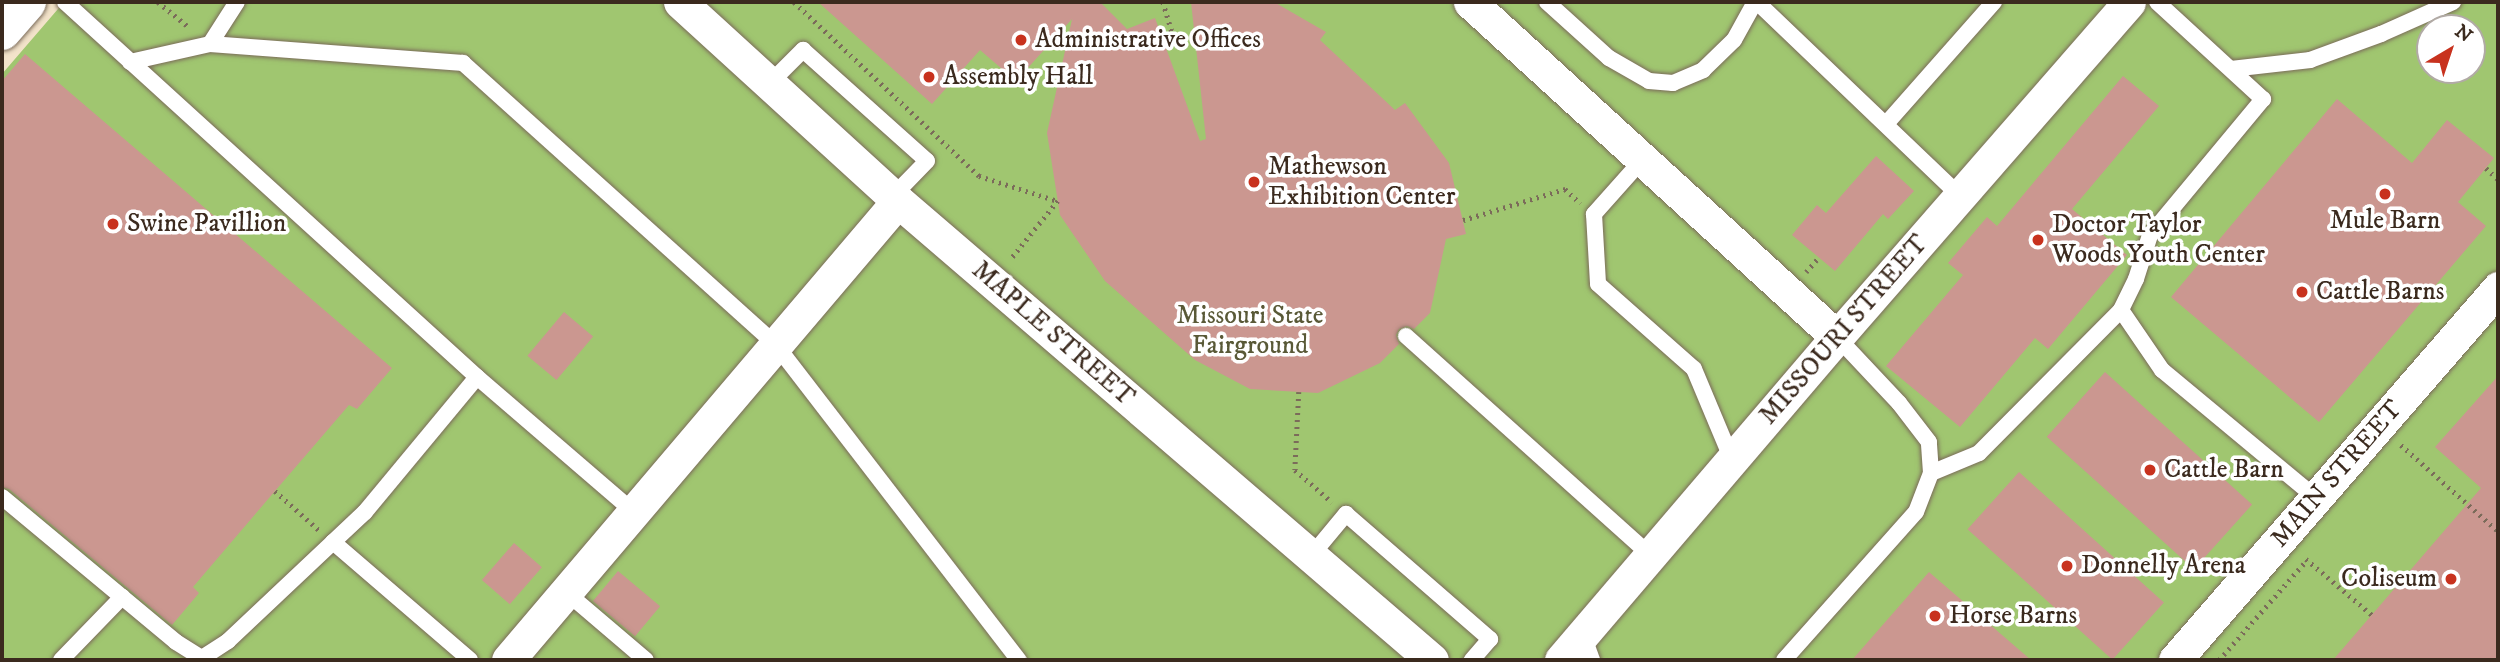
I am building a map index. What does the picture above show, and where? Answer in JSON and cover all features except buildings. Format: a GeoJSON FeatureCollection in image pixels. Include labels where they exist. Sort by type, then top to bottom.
{"type":"FeatureCollection","features":[{"type":"Feature","properties":{"kind":"street"},"geometry":{"type":"LineString","coordinates":[[2,31],[27,2]]}},
{"type":"Feature","properties":{"kind":"street","name":"MAPLE STREET"},"geometry":{"type":"LineString","coordinates":[[680,2],[896,199],[1432,660]]}},
{"type":"Feature","properties":{"kind":"street"},"geometry":{"type":"LineString","coordinates":[[1470,2],[1837,337]]}},
{"type":"Feature","properties":{"kind":"street","name":"MISSOURI STREET"},"geometry":{"type":"LineString","coordinates":[[1561,660],[1587,648],[1650,555],[2129,2]]}},
{"type":"Feature","properties":{"kind":"street"},"geometry":{"type":"LineString","coordinates":[[508,660],[776,345],[896,199]]}},
{"type":"Feature","properties":{"kind":"street","name":"MAIN STREET"},"geometry":{"type":"LineString","coordinates":[[2175,660],[2498,288]]}},
{"type":"Feature","properties":{"kind":"lane"},"geometry":{"type":"LineString","coordinates":[[65,2],[477,377],[634,512]]}},
{"type":"Feature","properties":{"kind":"lane"},"geometry":{"type":"LineString","coordinates":[[210,44],[237,2]]}},
{"type":"Feature","properties":{"kind":"lane"},"geometry":{"type":"LineString","coordinates":[[1547,2],[1609,58],[1648,81],[1672,83],[1703,70],[1734,40],[1756,2],[1960,196]]}},
{"type":"Feature","properties":{"kind":"lane"},"geometry":{"type":"LineString","coordinates":[[1886,124],[1994,2]]}},
{"type":"Feature","properties":{"kind":"lane"},"geometry":{"type":"LineString","coordinates":[[1931,473],[1979,453],[2120,310],[2136,279],[2150,234],[2263,99],[2157,2]]}},
{"type":"Feature","properties":{"kind":"lane"},"geometry":{"type":"LineString","coordinates":[[2231,69],[2310,60],[2381,34],[2453,2]]}},
{"type":"Feature","properties":{"kind":"lane"},"geometry":{"type":"LineString","coordinates":[[130,62],[210,44],[463,63],[776,345],[1019,660]]}},
{"type":"Feature","properties":{"kind":"lane"},"geometry":{"type":"LineString","coordinates":[[769,82],[803,50],[926,161],[896,199]]}},
{"type":"Feature","properties":{"kind":"lane"},"geometry":{"type":"LineString","coordinates":[[1643,159],[1594,214],[1598,284],[1694,369],[1732,460]]}},
{"type":"Feature","properties":{"kind":"lane"},"geometry":{"type":"LineString","coordinates":[[2120,310],[2162,370],[2316,498]]}},
{"type":"Feature","properties":{"kind":"lane"},"geometry":{"type":"LineString","coordinates":[[1406,337],[1650,555]]}},
{"type":"Feature","properties":{"kind":"lane"},"geometry":{"type":"LineString","coordinates":[[1784,660],[1916,512],[1931,473],[1929,442],[1899,403],[1837,337]]}},
{"type":"Feature","properties":{"kind":"lane"},"geometry":{"type":"LineString","coordinates":[[2,496],[176,642],[202,660],[228,641],[365,512],[477,377]]}},
{"type":"Feature","properties":{"kind":"lane"},"geometry":{"type":"LineString","coordinates":[[1311,556],[1346,514],[1490,639],[1472,660]]}},
{"type":"Feature","properties":{"kind":"lane"},"geometry":{"type":"LineString","coordinates":[[333,542],[470,660]]}},
{"type":"Feature","properties":{"kind":"lane"},"geometry":{"type":"LineString","coordinates":[[566,592],[646,660]]}},
{"type":"Feature","properties":{"kind":"lane"},"geometry":{"type":"LineString","coordinates":[[61,660],[122,597]]}},
{"type":"Feature","properties":{"kind":"path"},"geometry":{"type":"LineString","coordinates":[[158,2],[210,44]]}},
{"type":"Feature","properties":{"kind":"path"},"geometry":{"type":"LineString","coordinates":[[794,2],[979,176],[1058,201],[993,282]]}},
{"type":"Feature","properties":{"kind":"path"},"geometry":{"type":"LineString","coordinates":[[1163,2],[1172,32]]}},
{"type":"Feature","properties":{"kind":"path"},"geometry":{"type":"LineString","coordinates":[[2486,168],[2498,179]]}},
{"type":"Feature","properties":{"kind":"path"},"geometry":{"type":"LineString","coordinates":[[1463,220],[1565,189],[1594,214]]}},
{"type":"Feature","properties":{"kind":"path"},"geometry":{"type":"LineString","coordinates":[[1299,392],[1296,470],[1346,514]]}},
{"type":"Feature","properties":{"kind":"path"},"geometry":{"type":"LineString","coordinates":[[2379,426],[2498,531]]}},
{"type":"Feature","properties":{"kind":"path"},"geometry":{"type":"LineString","coordinates":[[275,491],[333,542]]}},
{"type":"Feature","properties":{"kind":"path"},"geometry":{"type":"LineString","coordinates":[[2281,538],[2372,615]]}},
{"type":"Feature","properties":{"kind":"path"},"geometry":{"type":"LineString","coordinates":[[2219,660],[2307,560]]}},
{"type":"Feature","properties":{"kind":"green space","name":"Missouri State Fairground"},"geometry":{"type":"Polygon","coordinates":[[[64,2],[2498,2],[2498,660],[2,660],[2,74],[64,2]]]}},
{"type":"Feature","properties":{"kind":"place","name":"Administrative Offices"},"geometry":{"type":"Point","coordinates":[1021,40]}},
{"type":"Feature","properties":{"kind":"place","name":"Assembly Hall"},"geometry":{"type":"Point","coordinates":[929,77]}},
{"type":"Feature","properties":{"kind":"place","name":"Mathewson Exhibition Center"},"geometry":{"type":"Point","coordinates":[1254,182]}},
{"type":"Feature","properties":{"kind":"place","name":"Mule Barn"},"geometry":{"type":"Point","coordinates":[2385,194]}},
{"type":"Feature","properties":{"kind":"place","name":"Swine Pavillion"},"geometry":{"type":"Point","coordinates":[113,224]}},
{"type":"Feature","properties":{"kind":"place","name":"Doctor Taylor Woods Youth Center"},"geometry":{"type":"Point","coordinates":[2038,240]}},
{"type":"Feature","properties":{"kind":"place","name":"Cattle Barns"},"geometry":{"type":"Point","coordinates":[2302,292]}},
{"type":"Feature","properties":{"kind":"place","name":"Cattle Barn"},"geometry":{"type":"Point","coordinates":[2150,470]}},
{"type":"Feature","properties":{"kind":"place","name":"Donnelly Arena"},"geometry":{"type":"Point","coordinates":[2067,566]}},
{"type":"Feature","properties":{"kind":"place","name":"Coliseum"},"geometry":{"type":"Point","coordinates":[2451,579]}},
{"type":"Feature","properties":{"kind":"place","name":"Horse Barns"},"geometry":{"type":"Point","coordinates":[1935,616]}}]}
